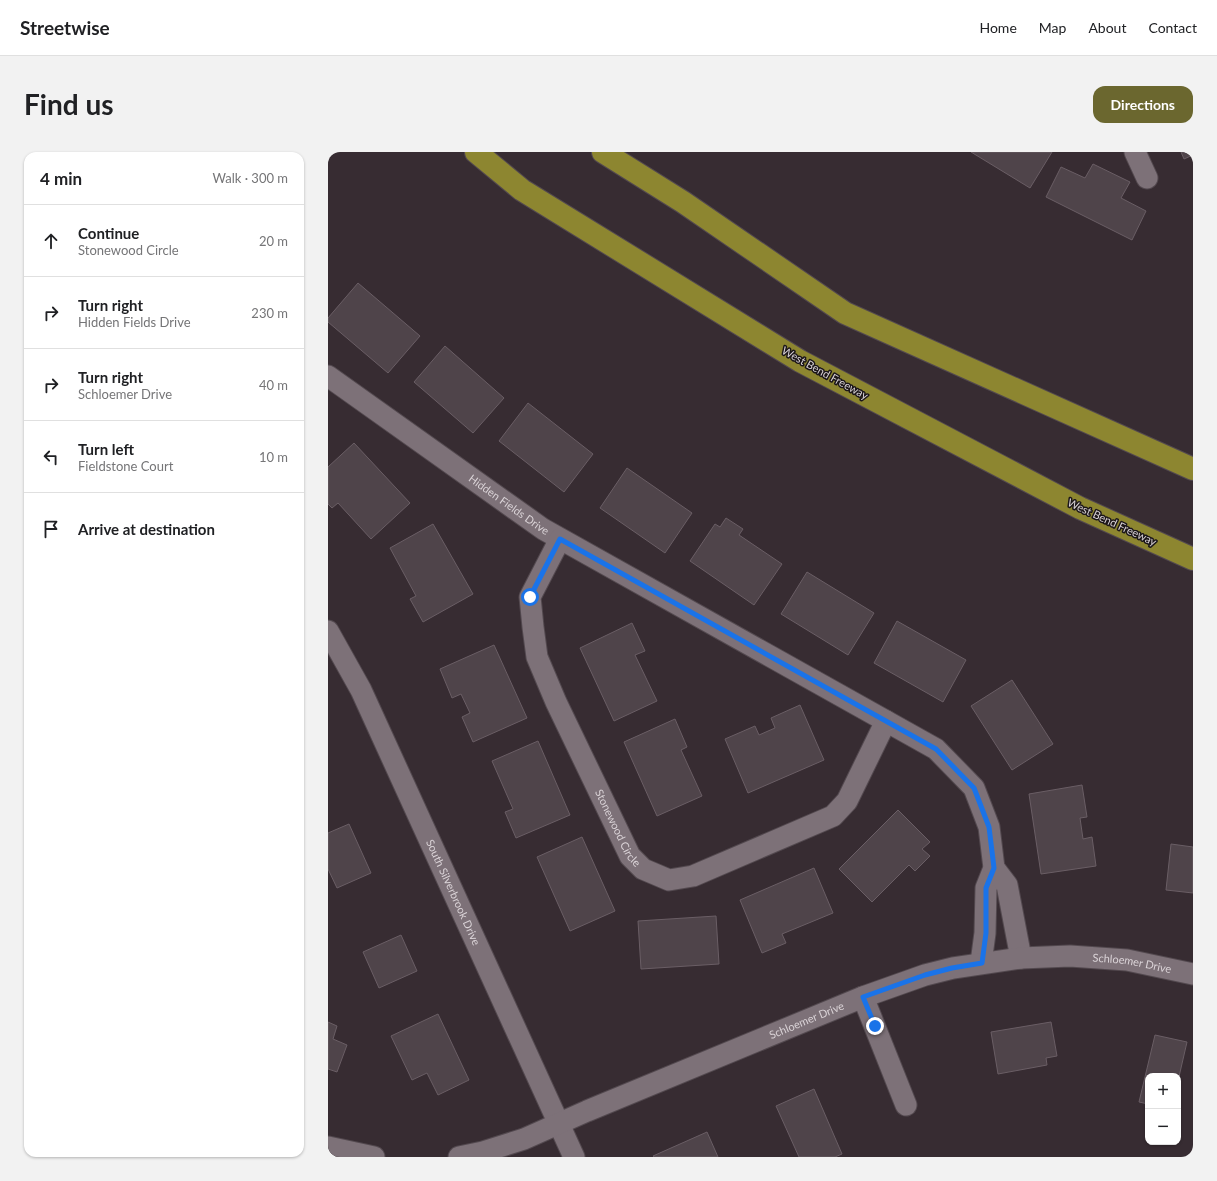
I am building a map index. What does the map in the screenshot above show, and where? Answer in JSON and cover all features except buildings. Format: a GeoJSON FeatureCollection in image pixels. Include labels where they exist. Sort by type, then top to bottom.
{"type":"FeatureCollection","features":[{"type":"Feature","properties":{"kind":"highway"},"geometry":{"type":"LineString","coordinates":[[469,152],[522,190]]}},
{"type":"Feature","properties":{"kind":"highway","name":"West Bend Freeway"},"geometry":{"type":"LineString","coordinates":[[476,152],[522,190],[800,361],[1080,508],[1193,559]]}},
{"type":"Feature","properties":{"kind":"highway"},"geometry":{"type":"LineString","coordinates":[[603,152],[683,202],[845,313],[1193,469]]}},
{"type":"Feature","properties":{"kind":"highway"},"geometry":{"type":"LineString","coordinates":[[626,152],[683,202]]}},
{"type":"Feature","properties":{"kind":"street"},"geometry":{"type":"LineString","coordinates":[[1135,152],[1147,178]]}},
{"type":"Feature","properties":{"kind":"street","name":"Hidden Fields Drive"},"geometry":{"type":"LineString","coordinates":[[328,376],[543,530],[936,749],[974,788],[989,827],[994,868],[1006,885],[1021,958]]}},
{"type":"Feature","properties":{"kind":"street","name":"Stonewood Circle"},"geometry":{"type":"LineString","coordinates":[[560,539],[530,597],[538,657],[556,702],[630,856],[643,869],[669,880],[693,876],[833,816],[846,801],[886,721]]}},
{"type":"Feature","properties":{"kind":"street","name":"South Silverbrook Drive"},"geometry":{"type":"LineString","coordinates":[[328,630],[361,690],[574,1157]]}},
{"type":"Feature","properties":{"kind":"street","name":"Hidden Fields Drive"},"geometry":{"type":"LineString","coordinates":[[982,963],[986,933],[986,888],[994,868]]}},
{"type":"Feature","properties":{"kind":"street","name":"Schloemer Drive"},"geometry":{"type":"LineString","coordinates":[[459,1157],[483,1152],[524,1139],[559,1123],[863,997],[925,975],[952,968],[1021,958],[1070,956],[1127,960],[1193,974]]}},
{"type":"Feature","properties":{"kind":"street"},"geometry":{"type":"LineString","coordinates":[[863,997],[906,1105]]}},
{"type":"Feature","properties":{"kind":"street"},"geometry":{"type":"LineString","coordinates":[[328,1147],[374,1157]]}},
{"type":"Feature","properties":{"kind":"route"},"geometry":{"type":"LineString","coordinates":[[530,597],[560,539],[936,749],[974,788],[989,827],[994,868],[986,888],[986,933],[982,963],[952,968],[925,975],[863,997],[875,1026]]}}]}
